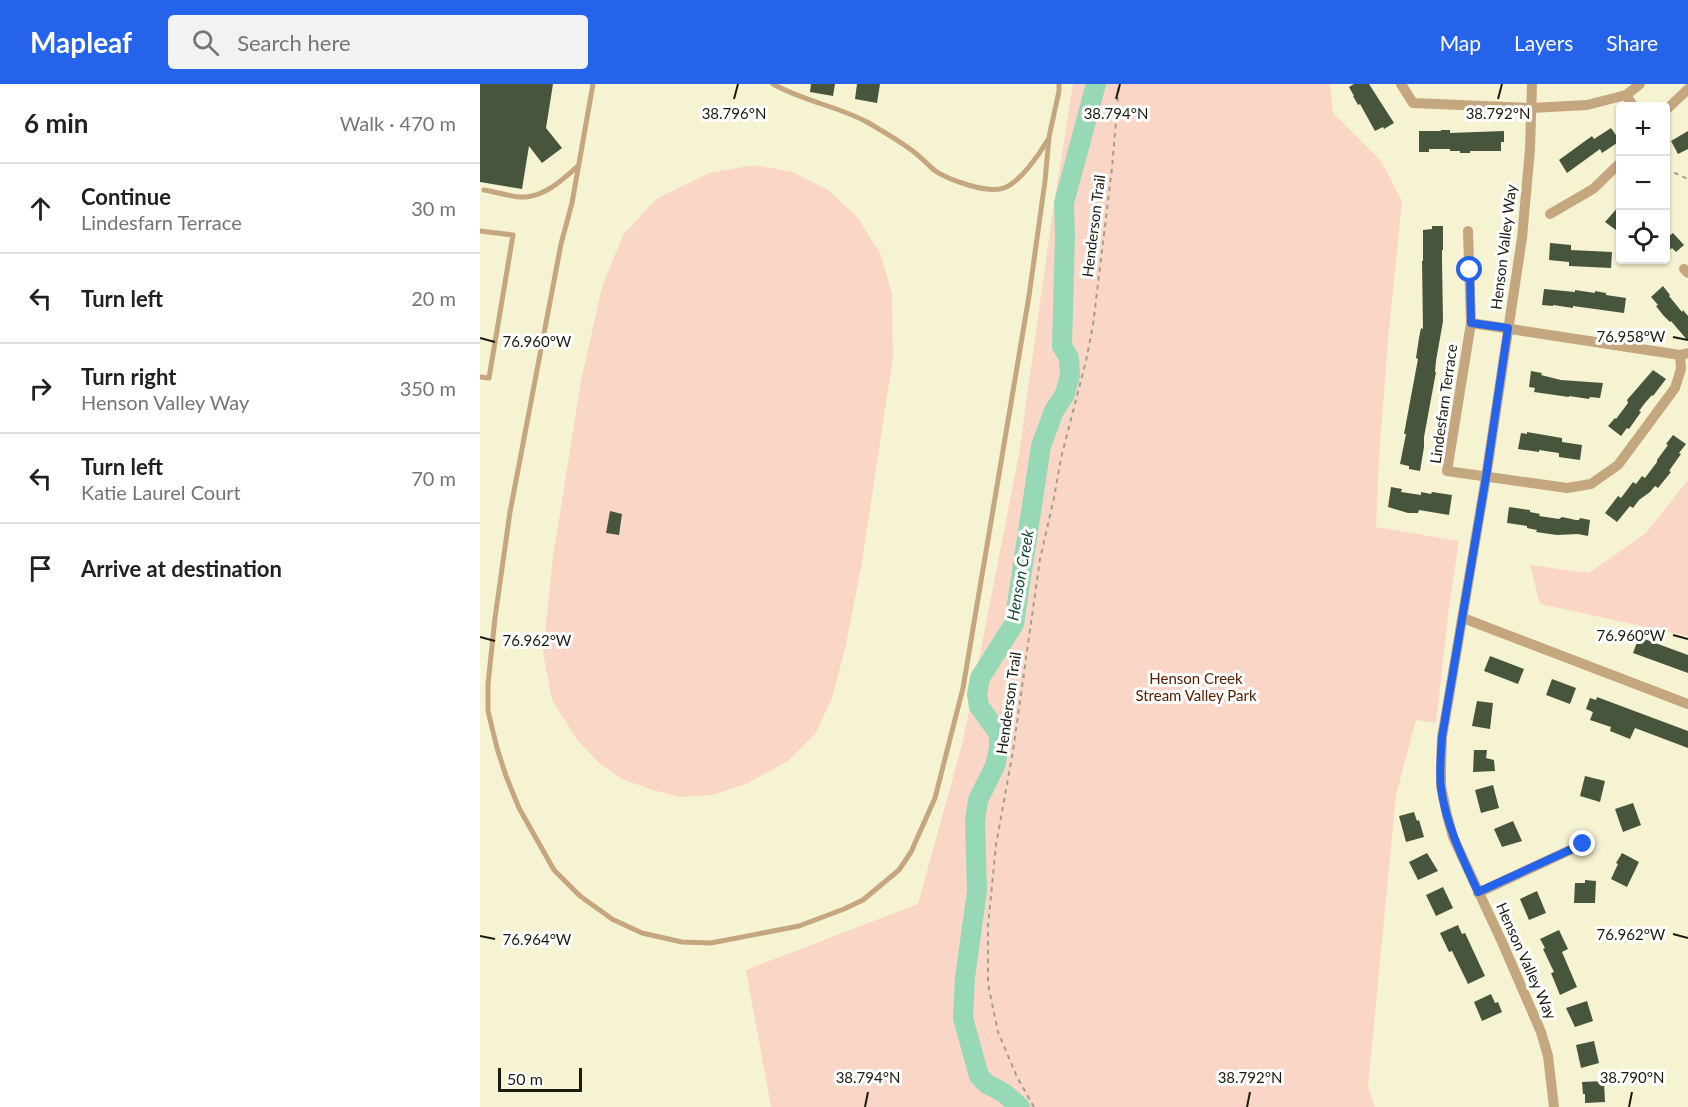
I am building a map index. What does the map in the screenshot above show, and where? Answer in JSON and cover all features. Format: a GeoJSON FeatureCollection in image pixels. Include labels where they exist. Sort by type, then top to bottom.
{"type":"FeatureCollection","features":[{"type":"Feature","properties":{"kind":"street"},"geometry":{"type":"LineString","coordinates":[[1401,84],[1413,103],[1531,108],[1587,105],[1626,95],[1640,84]]}},
{"type":"Feature","properties":{"kind":"street","name":"Henson Valley Way"},"geometry":{"type":"LineString","coordinates":[[1532,84],[1522,238],[1486,477],[1442,737],[1441,786],[1453,837],[1507,952],[1541,1032],[1548,1056],[1554,1107]]}},
{"type":"Feature","properties":{"kind":"street"},"geometry":{"type":"LineString","coordinates":[[1670,105],[1688,89]]}},
{"type":"Feature","properties":{"kind":"street"},"geometry":{"type":"LineString","coordinates":[[1626,95],[1630,102]]}},
{"type":"Feature","properties":{"kind":"street"},"geometry":{"type":"LineString","coordinates":[[1550,214],[1593,189],[1616,167]]}},
{"type":"Feature","properties":{"kind":"street","name":"Lindesfarn Terrace"},"geometry":{"type":"LineString","coordinates":[[1468,231],[1471,323],[1447,471],[1486,477]]}},
{"type":"Feature","properties":{"kind":"street"},"geometry":{"type":"LineString","coordinates":[[1471,323],[1684,354],[1676,388],[1618,465],[1602,478],[1591,484],[1567,488],[1486,477]]}},
{"type":"Feature","properties":{"kind":"street"},"geometry":{"type":"LineString","coordinates":[[1463,618],[1688,704]]}},
{"type":"Feature","properties":{"kind":"street"},"geometry":{"type":"LineString","coordinates":[[1478,892],[1583,844]]}},
{"type":"Feature","properties":{"kind":"lane"},"geometry":{"type":"LineString","coordinates":[[593,84],[572,203],[556,267],[510,512],[495,618],[488,684],[488,711],[497,748],[519,807],[554,870],[567,884],[612,919],[642,933],[682,942],[711,943],[799,926],[863,900],[899,870],[911,852],[935,798],[963,688],[1029,296],[1049,137],[1059,84]]}},
{"type":"Feature","properties":{"kind":"lane"},"geometry":{"type":"LineString","coordinates":[[773,84],[807,100],[861,120],[905,146],[936,171],[979,188],[1004,188],[1016,181],[1040,154],[1049,137]]}},
{"type":"Feature","properties":{"kind":"lane"},"geometry":{"type":"LineString","coordinates":[[484,190],[524,197],[535,195],[548,190],[579,164]]}},
{"type":"Feature","properties":{"kind":"lane"},"geometry":{"type":"LineString","coordinates":[[480,231],[513,235],[489,378],[480,377]]}},
{"type":"Feature","properties":{"kind":"path","name":"Henderson Trail"},"geometry":{"type":"LineString","coordinates":[[1035,1107],[1007,1055],[994,1016],[988,984],[988,926],[996,845],[1013,751],[1040,559],[1061,458],[1093,325],[1112,168],[1119,84]]}},
{"type":"Feature","properties":{"kind":"path"},"geometry":{"type":"LineString","coordinates":[[1670,171],[1688,179]]}},
{"type":"Feature","properties":{"kind":"green space","name":"Henson Creek Stream Valley Park"},"geometry":{"type":"Polygon","coordinates":[[[1073,84],[1330,84],[1333,113],[1381,161],[1402,201],[1388,340],[1376,527],[1459,541],[1436,723],[1416,720],[1396,795],[1368,1087],[1375,1107],[771,1107],[746,970],[918,904],[963,741],[1019,454],[1073,84]]]}},
{"type":"Feature","properties":{"kind":"green space"},"geometry":{"type":"Polygon","coordinates":[[[755,165],[792,172],[827,189],[858,218],[881,255],[892,294],[893,357],[861,568],[845,649],[832,698],[815,734],[788,761],[746,784],[712,795],[680,797],[622,779],[599,763],[578,741],[552,700],[543,652],[553,557],[581,381],[602,287],[623,235],[656,199],[709,173],[755,165]]]}},
{"type":"Feature","properties":{"kind":"green space"},"geometry":{"type":"Polygon","coordinates":[[[1688,480],[1688,636],[1540,604],[1530,565],[1589,573],[1646,533],[1688,480]]]}},
{"type":"Feature","properties":{"kind":"building"},"geometry":{"type":"Polygon","coordinates":[[[480,84],[553,84],[546,128],[562,148],[542,163],[529,146],[522,189],[480,182],[480,84]]]}},
{"type":"Feature","properties":{"kind":"building"},"geometry":{"type":"Polygon","coordinates":[[[811,84],[835,84],[833,96],[810,92],[811,84]]]}},
{"type":"Feature","properties":{"kind":"building"},"geometry":{"type":"Polygon","coordinates":[[[857,84],[880,84],[877,103],[855,99],[857,84]]]}},
{"type":"Feature","properties":{"kind":"building"},"geometry":{"type":"Polygon","coordinates":[[[1354,84],[1369,84],[1394,123],[1375,131],[1353,96],[1349,87],[1354,84]]]}},
{"type":"Feature","properties":{"kind":"building"},"geometry":{"type":"Polygon","coordinates":[[[1611,128],[1616,135],[1616,144],[1602,153],[1600,149],[1567,173],[1559,160],[1592,136],[1594,139],[1611,128]]]}},
{"type":"Feature","properties":{"kind":"building"},"geometry":{"type":"Polygon","coordinates":[[[1450,130],[1450,133],[1504,131],[1504,142],[1501,142],[1501,151],[1460,153],[1460,151],[1450,151],[1450,149],[1429,149],[1429,152],[1419,152],[1419,131],[1450,130]]]}},
{"type":"Feature","properties":{"kind":"building"},"geometry":{"type":"Polygon","coordinates":[[[1688,131],[1688,149],[1678,154],[1671,141],[1688,131]]]}},
{"type":"Feature","properties":{"kind":"building"},"geometry":{"type":"Polygon","coordinates":[[[1616,210],[1616,230],[1605,222],[1616,210]]]}},
{"type":"Feature","properties":{"kind":"building"},"geometry":{"type":"Polygon","coordinates":[[[1432,226],[1443,226],[1443,321],[1420,471],[1400,464],[1418,359],[1416,358],[1419,338],[1421,328],[1423,329],[1423,230],[1432,229],[1432,226]]]}},
{"type":"Feature","properties":{"kind":"building"},"geometry":{"type":"Polygon","coordinates":[[[1673,233],[1684,245],[1676,252],[1672,248],[1670,250],[1670,235],[1673,233]]]}},
{"type":"Feature","properties":{"kind":"building"},"geometry":{"type":"Polygon","coordinates":[[[1550,243],[1571,245],[1571,250],[1612,252],[1611,268],[1569,266],[1569,262],[1549,260],[1550,243]]]}},
{"type":"Feature","properties":{"kind":"building"},"geometry":{"type":"Polygon","coordinates":[[[1663,286],[1682,312],[1683,310],[1688,316],[1688,341],[1663,315],[1651,297],[1663,286]]]}},
{"type":"Feature","properties":{"kind":"building"},"geometry":{"type":"Polygon","coordinates":[[[1544,289],[1595,293],[1595,291],[1626,298],[1624,313],[1573,306],[1573,308],[1542,305],[1544,289]]]}},
{"type":"Feature","properties":{"kind":"building"},"geometry":{"type":"Polygon","coordinates":[[[1653,370],[1666,379],[1639,411],[1641,412],[1629,429],[1627,428],[1621,436],[1608,426],[1616,419],[1628,403],[1627,400],[1653,370]]]}},
{"type":"Feature","properties":{"kind":"building"},"geometry":{"type":"Polygon","coordinates":[[[1531,371],[1561,380],[1603,383],[1600,398],[1590,397],[1589,399],[1534,392],[1535,388],[1529,387],[1531,371]]]}},
{"type":"Feature","properties":{"kind":"building"},"geometry":{"type":"Polygon","coordinates":[[[1527,432],[1562,438],[1562,442],[1582,445],[1580,460],[1559,457],[1559,453],[1518,449],[1521,433],[1527,434],[1527,432]]]}},
{"type":"Feature","properties":{"kind":"building"},"geometry":{"type":"Polygon","coordinates":[[[1673,435],[1686,444],[1669,471],[1671,472],[1658,488],[1655,486],[1633,508],[1630,506],[1617,522],[1605,513],[1618,496],[1621,498],[1633,482],[1636,484],[1642,476],[1645,478],[1673,435]]]}},
{"type":"Feature","properties":{"kind":"building"},"geometry":{"type":"Polygon","coordinates":[[[1391,487],[1402,489],[1401,492],[1421,495],[1421,492],[1431,494],[1432,492],[1452,495],[1449,515],[1419,510],[1418,513],[1408,513],[1388,507],[1391,487]]]}},
{"type":"Feature","properties":{"kind":"building"},"geometry":{"type":"Polygon","coordinates":[[[1509,507],[1530,510],[1530,512],[1540,514],[1539,516],[1590,520],[1588,536],[1536,532],[1537,530],[1527,528],[1527,526],[1507,523],[1509,507]]]}},
{"type":"Feature","properties":{"kind":"building"},"geometry":{"type":"Polygon","coordinates":[[[610,511],[622,514],[619,535],[606,533],[610,511]]]}},
{"type":"Feature","properties":{"kind":"building"},"geometry":{"type":"Polygon","coordinates":[[[1639,637],[1688,655],[1688,673],[1633,653],[1639,637]]]}},
{"type":"Feature","properties":{"kind":"building"},"geometry":{"type":"Polygon","coordinates":[[[1490,656],[1524,669],[1518,684],[1484,671],[1490,656]]]}},
{"type":"Feature","properties":{"kind":"building"},"geometry":{"type":"Polygon","coordinates":[[[1552,679],[1576,688],[1570,704],[1546,695],[1552,679]]]}},
{"type":"Feature","properties":{"kind":"building"},"geometry":{"type":"Polygon","coordinates":[[[1597,697],[1688,731],[1688,748],[1635,728],[1630,739],[1610,731],[1611,727],[1590,720],[1593,712],[1586,709],[1590,698],[1596,700],[1597,697]]]}},
{"type":"Feature","properties":{"kind":"building"},"geometry":{"type":"Polygon","coordinates":[[[1477,701],[1493,703],[1490,729],[1472,726],[1477,701]]]}},
{"type":"Feature","properties":{"kind":"building"},"geometry":{"type":"Polygon","coordinates":[[[1474,750],[1487,750],[1486,758],[1494,760],[1495,771],[1473,772],[1474,750]]]}},
{"type":"Feature","properties":{"kind":"building"},"geometry":{"type":"Polygon","coordinates":[[[1585,776],[1605,781],[1600,802],[1580,796],[1585,776]]]}},
{"type":"Feature","properties":{"kind":"building"},"geometry":{"type":"Polygon","coordinates":[[[1493,785],[1499,808],[1481,813],[1475,790],[1493,785]]]}},
{"type":"Feature","properties":{"kind":"building"},"geometry":{"type":"Polygon","coordinates":[[[1633,803],[1641,825],[1623,832],[1615,809],[1633,803]]]}},
{"type":"Feature","properties":{"kind":"building"},"geometry":{"type":"Polygon","coordinates":[[[1414,812],[1424,837],[1406,842],[1399,816],[1414,812]]]}},
{"type":"Feature","properties":{"kind":"building"},"geometry":{"type":"Polygon","coordinates":[[[1513,821],[1522,841],[1502,847],[1494,829],[1513,821]]]}},
{"type":"Feature","properties":{"kind":"building"},"geometry":{"type":"Polygon","coordinates":[[[1427,853],[1438,871],[1418,880],[1409,862],[1427,853]]]}},
{"type":"Feature","properties":{"kind":"building"},"geometry":{"type":"Polygon","coordinates":[[[1622,853],[1639,862],[1627,887],[1611,879],[1622,853]]]}},
{"type":"Feature","properties":{"kind":"building"},"geometry":{"type":"Polygon","coordinates":[[[1585,880],[1596,881],[1595,903],[1574,903],[1575,883],[1585,883],[1585,880]]]}},
{"type":"Feature","properties":{"kind":"building"},"geometry":{"type":"Polygon","coordinates":[[[1443,887],[1453,908],[1436,916],[1426,895],[1443,887]]]}},
{"type":"Feature","properties":{"kind":"building"},"geometry":{"type":"Polygon","coordinates":[[[1537,891],[1546,913],[1529,920],[1520,899],[1537,891]]]}},
{"type":"Feature","properties":{"kind":"building"},"geometry":{"type":"Polygon","coordinates":[[[1458,925],[1462,934],[1465,933],[1485,976],[1468,984],[1452,951],[1449,952],[1440,933],[1458,925]]]}},
{"type":"Feature","properties":{"kind":"building"},"geometry":{"type":"Polygon","coordinates":[[[1559,930],[1568,949],[1562,952],[1577,987],[1560,995],[1551,973],[1554,972],[1540,939],[1559,930]]]}},
{"type":"Feature","properties":{"kind":"building"},"geometry":{"type":"Polygon","coordinates":[[[1491,994],[1495,1003],[1498,1002],[1502,1012],[1482,1021],[1474,1002],[1491,994]]]}},
{"type":"Feature","properties":{"kind":"building"},"geometry":{"type":"Polygon","coordinates":[[[1587,1001],[1593,1021],[1575,1027],[1566,1008],[1587,1001]]]}},
{"type":"Feature","properties":{"kind":"building"},"geometry":{"type":"Polygon","coordinates":[[[1594,1041],[1599,1063],[1581,1068],[1576,1045],[1594,1041]]]}},
{"type":"Feature","properties":{"kind":"building"},"geometry":{"type":"Polygon","coordinates":[[[1604,1081],[1605,1102],[1585,1103],[1582,1082],[1604,1081]]]}},
{"type":"Feature","properties":{"kind":"waterway","name":"Henson Creek"},"geometry":{"type":"LineString","coordinates":[[1020,1107],[979,1076],[963,1018],[965,978],[977,891],[975,821],[978,800],[995,766],[999,749],[999,734],[979,706],[977,694],[980,678],[1014,624],[1041,446],[1054,411],[1065,394],[1070,375],[1069,358],[1062,346],[1064,203],[1096,84]]}},
{"type":"Feature","properties":{"kind":"route"},"geometry":{"type":"LineString","coordinates":[[1470,270],[1471,323],[1508,328],[1486,477],[1442,737],[1443,799],[1453,837],[1478,892],[1583,844]]}}]}
